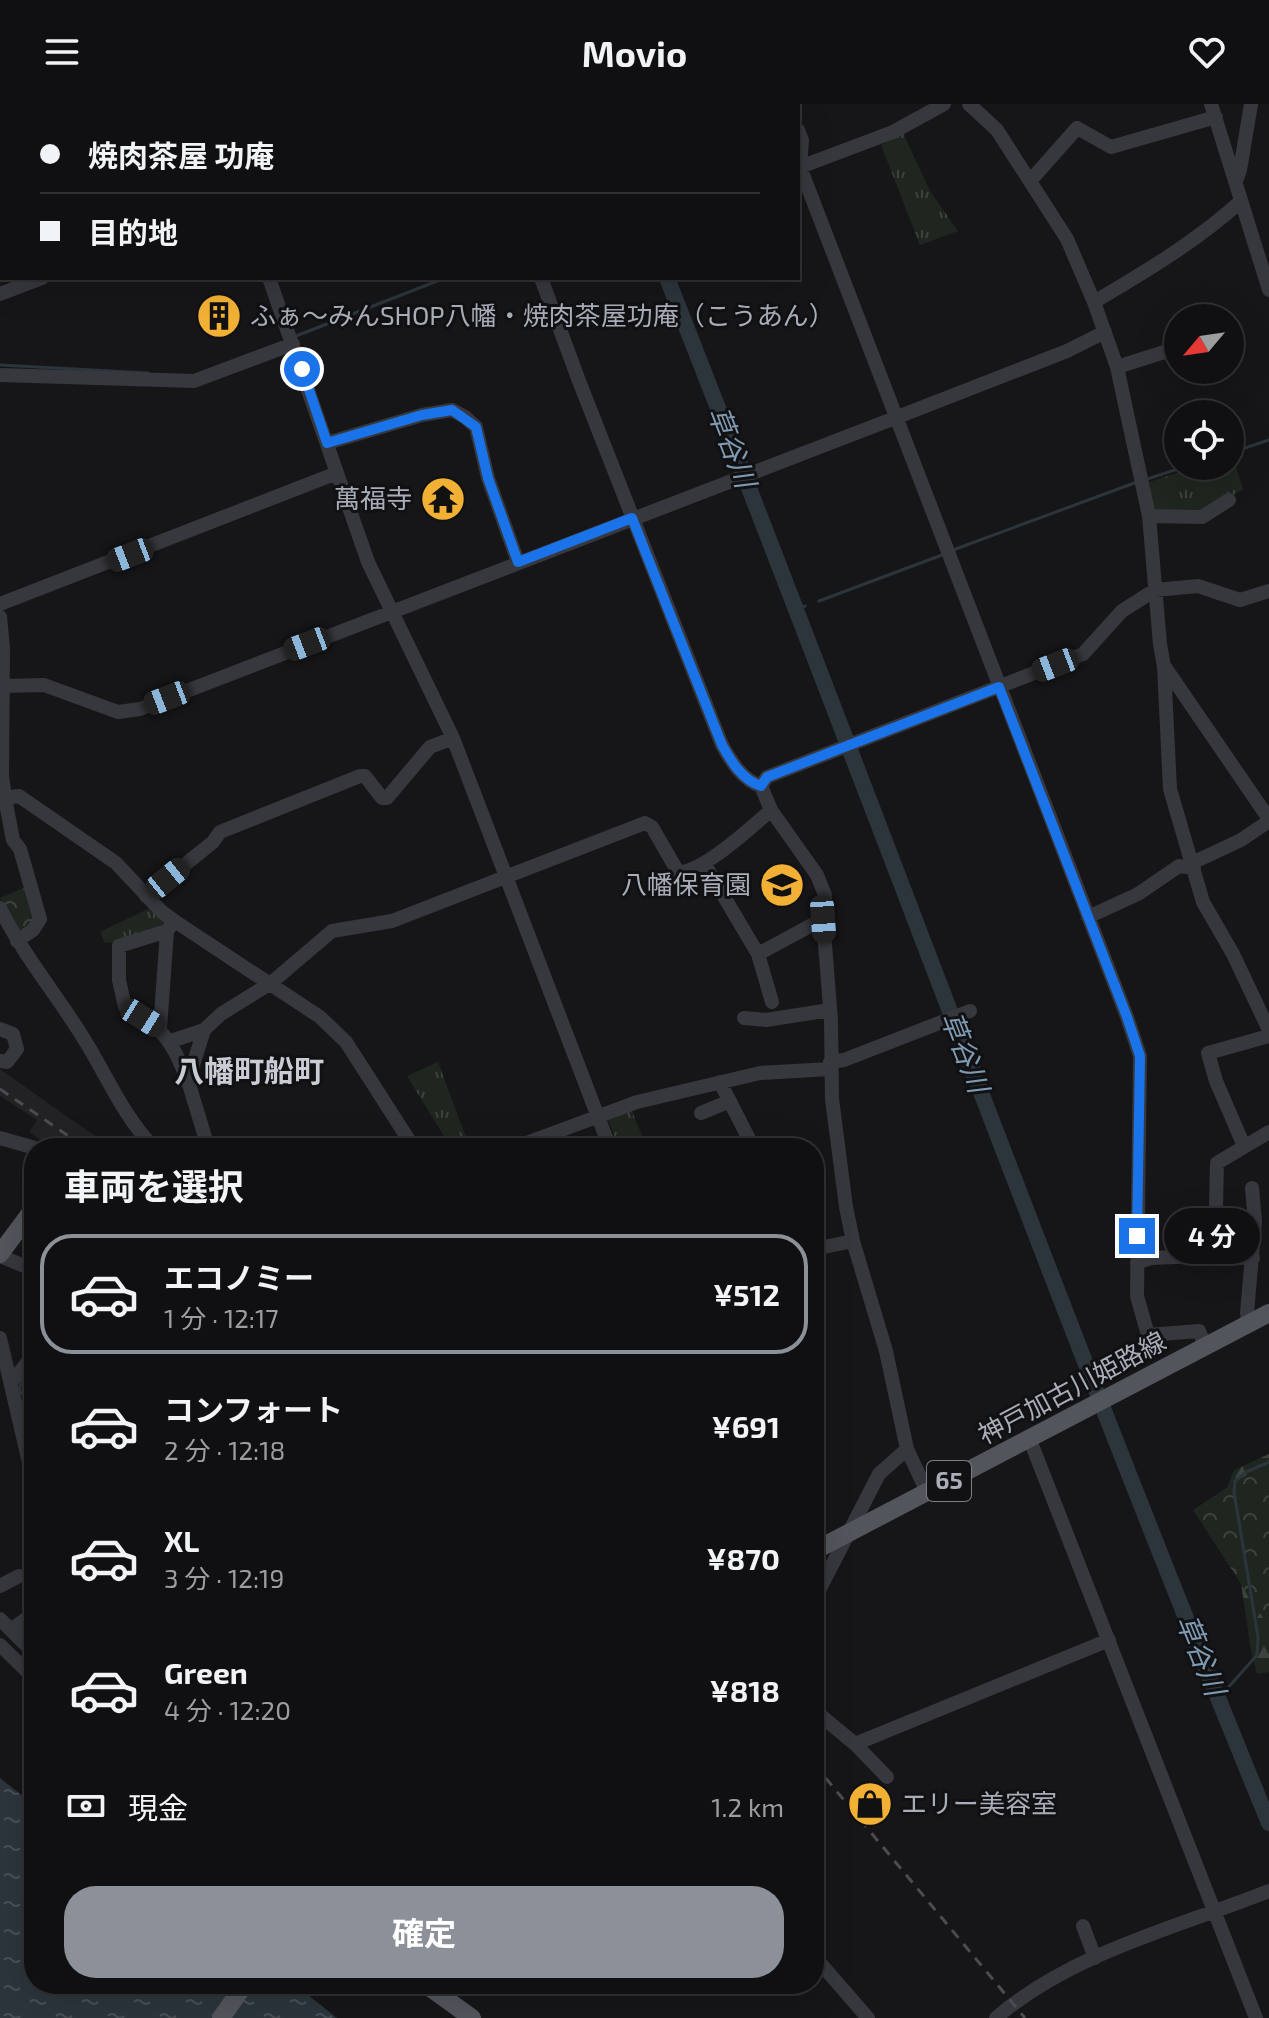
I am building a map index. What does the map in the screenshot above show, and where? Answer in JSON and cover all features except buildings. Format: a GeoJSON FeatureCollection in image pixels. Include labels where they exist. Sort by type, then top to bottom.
{"type":"FeatureCollection","features":[{"type":"Feature","properties":{"kind":"main road"},"geometry":{"type":"LineString","coordinates":[[0,1255],[24,1222]]}},
{"type":"Feature","properties":{"kind":"main road","name":"神戸加古川姫路線"},"geometry":{"type":"LineString","coordinates":[[824,1546],[1269,1313]]}},
{"type":"Feature","properties":{"kind":"main road"},"geometry":{"type":"LineString","coordinates":[[221,2018],[238,1994]]}},
{"type":"Feature","properties":{"kind":"main road"},"geometry":{"type":"LineString","coordinates":[[439,1994],[472,2018]]}},
{"type":"Feature","properties":{"kind":"street"},"geometry":{"type":"LineString","coordinates":[[800,167],[893,132],[944,104]]}},
{"type":"Feature","properties":{"kind":"street"},"geometry":{"type":"LineString","coordinates":[[969,104],[997,130],[1067,239],[1117,367],[1149,516],[1164,667],[1170,789],[1203,902],[1233,954],[1269,1030]]}},
{"type":"Feature","properties":{"kind":"street"},"geometry":{"type":"LineString","coordinates":[[1236,181],[1251,104]]}},
{"type":"Feature","properties":{"kind":"street"},"geometry":{"type":"LineString","coordinates":[[1031,180],[1077,128],[1111,147],[1213,110],[1268,286]]}},
{"type":"Feature","properties":{"kind":"street"},"geometry":{"type":"LineString","coordinates":[[800,135],[800,167],[1140,1056],[1137,1296],[1148,1335],[1199,1331],[1206,1347]]}},
{"type":"Feature","properties":{"kind":"street"},"geometry":{"type":"LineString","coordinates":[[1094,302],[1210,227],[1241,201]]}},
{"type":"Feature","properties":{"kind":"street"},"geometry":{"type":"LineString","coordinates":[[0,294],[37,280]]}},
{"type":"Feature","properties":{"kind":"street"},"geometry":{"type":"LineString","coordinates":[[270,280],[368,562],[453,738],[606,1138]]}},
{"type":"Feature","properties":{"kind":"street"},"geometry":{"type":"LineString","coordinates":[[542,280],[722,745],[734,765],[753,783],[761,786],[771,810],[817,875],[825,895],[823,919],[830,1010],[830,1065],[846,1207],[886,1351],[907,1449],[927,1492]]}},
{"type":"Feature","properties":{"kind":"street"},"geometry":{"type":"LineString","coordinates":[[3,686],[44,685],[99,706],[129,712],[895,418],[1067,351],[1105,332]]}},
{"type":"Feature","properties":{"kind":"street"},"geometry":{"type":"LineString","coordinates":[[0,375],[194,381],[293,344]]}},
{"type":"Feature","properties":{"kind":"street"},"geometry":{"type":"LineString","coordinates":[[1117,367],[1164,350]]}},
{"type":"Feature","properties":{"kind":"street"},"geometry":{"type":"LineString","coordinates":[[327,443],[422,415],[452,410],[465,417],[476,427],[488,478],[518,562]]}},
{"type":"Feature","properties":{"kind":"street"},"geometry":{"type":"LineString","coordinates":[[0,604],[337,473]]}},
{"type":"Feature","properties":{"kind":"street"},"geometry":{"type":"LineString","coordinates":[[1149,516],[1202,517],[1229,500]]}},
{"type":"Feature","properties":{"kind":"street"},"geometry":{"type":"LineString","coordinates":[[761,786],[767,777],[1083,654],[1122,611],[1155,590],[1198,586],[1240,600],[1269,591]]}},
{"type":"Feature","properties":{"kind":"street"},"geometry":{"type":"LineString","coordinates":[[0,617],[5,798],[13,840],[20,849],[40,919],[33,930],[17,941]]}},
{"type":"Feature","properties":{"kind":"street"},"geometry":{"type":"LineString","coordinates":[[1088,917],[1138,894],[1179,866],[1193,865],[1241,840],[1269,820],[1164,667]]}},
{"type":"Feature","properties":{"kind":"street"},"geometry":{"type":"LineString","coordinates":[[146,896],[213,842],[220,832],[360,776],[365,776],[382,798],[387,798],[430,747],[453,738]]}},
{"type":"Feature","properties":{"kind":"street"},"geometry":{"type":"LineString","coordinates":[[5,798],[19,796],[90,844],[116,863],[171,926],[271,983],[316,1014],[346,1042],[408,1138]]}},
{"type":"Feature","properties":{"kind":"street"},"geometry":{"type":"LineString","coordinates":[[171,1041],[204,1030],[221,1014],[271,983],[332,931],[392,921],[645,823],[652,827],[678,872],[688,872],[771,810]]}},
{"type":"Feature","properties":{"kind":"street"},"geometry":{"type":"LineString","coordinates":[[0,849],[13,840]]}},
{"type":"Feature","properties":{"kind":"street"},"geometry":{"type":"LineString","coordinates":[[704,863],[758,954],[773,993]]}},
{"type":"Feature","properties":{"kind":"street"},"geometry":{"type":"LineString","coordinates":[[0,908],[17,941],[86,1042],[125,1114],[145,1138]]}},
{"type":"Feature","properties":{"kind":"street"},"geometry":{"type":"LineString","coordinates":[[758,954],[823,919]]}},
{"type":"Feature","properties":{"kind":"street"},"geometry":{"type":"LineString","coordinates":[[171,926],[119,946],[119,980],[125,1007],[160,1029],[171,1041],[188,1081],[205,1138]]}},
{"type":"Feature","properties":{"kind":"street"},"geometry":{"type":"LineString","coordinates":[[160,1029],[171,926]]}},
{"type":"Feature","properties":{"kind":"street"},"geometry":{"type":"LineString","coordinates":[[744,1018],[766,1020],[830,1010]]}},
{"type":"Feature","properties":{"kind":"street"},"geometry":{"type":"LineString","coordinates":[[540,1138],[637,1102],[760,1073],[830,1065],[970,1011]]}},
{"type":"Feature","properties":{"kind":"street"},"geometry":{"type":"LineString","coordinates":[[0,1029],[13,1034],[17,1049],[7,1062],[0,1061]]}},
{"type":"Feature","properties":{"kind":"street"},"geometry":{"type":"LineString","coordinates":[[188,1081],[204,1030]]}},
{"type":"Feature","properties":{"kind":"street"},"geometry":{"type":"LineString","coordinates":[[1244,1146],[1216,1081],[1208,1053],[1269,1036]]}},
{"type":"Feature","properties":{"kind":"street"},"geometry":{"type":"LineString","coordinates":[[720,1082],[748,1138]]}},
{"type":"Feature","properties":{"kind":"street"},"geometry":{"type":"LineString","coordinates":[[701,1113],[730,1101]]}},
{"type":"Feature","properties":{"kind":"street"},"geometry":{"type":"LineString","coordinates":[[1200,1256],[1216,1207],[1217,1163],[1269,1132]]}},
{"type":"Feature","properties":{"kind":"street"},"geometry":{"type":"LineString","coordinates":[[0,1138],[24,1145]]}},
{"type":"Feature","properties":{"kind":"street"},"geometry":{"type":"LineString","coordinates":[[1249,1324],[1247,1313],[1253,1258],[1262,1218],[1252,1188]]}},
{"type":"Feature","properties":{"kind":"street"},"geometry":{"type":"LineString","coordinates":[[824,1247],[853,1241]]}},
{"type":"Feature","properties":{"kind":"street"},"geometry":{"type":"LineString","coordinates":[[0,1255],[24,1266]]}},
{"type":"Feature","properties":{"kind":"street"},"geometry":{"type":"LineString","coordinates":[[1137,1263],[1151,1258],[1253,1258]]}},
{"type":"Feature","properties":{"kind":"street"},"geometry":{"type":"LineString","coordinates":[[0,1338],[6,1377],[24,1446]]}},
{"type":"Feature","properties":{"kind":"street"},"geometry":{"type":"LineString","coordinates":[[6,1377],[24,1362]]}},
{"type":"Feature","properties":{"kind":"street"},"geometry":{"type":"LineString","coordinates":[[1030,1440],[1256,2018]]}},
{"type":"Feature","properties":{"kind":"street"},"geometry":{"type":"LineString","coordinates":[[824,1582],[879,1474],[907,1449]]}},
{"type":"Feature","properties":{"kind":"street"},"geometry":{"type":"LineString","coordinates":[[0,1586],[19,1576]]}},
{"type":"Feature","properties":{"kind":"street"},"geometry":{"type":"LineString","coordinates":[[0,1619],[24,1643]]}},
{"type":"Feature","properties":{"kind":"street"},"geometry":{"type":"LineString","coordinates":[[11,1630],[24,1620]]}},
{"type":"Feature","properties":{"kind":"street"},"geometry":{"type":"LineString","coordinates":[[855,1744],[1109,1640]]}},
{"type":"Feature","properties":{"kind":"street"},"geometry":{"type":"LineString","coordinates":[[0,1645],[24,1668]]}},
{"type":"Feature","properties":{"kind":"street"},"geometry":{"type":"LineString","coordinates":[[824,1718],[887,1777]]}},
{"type":"Feature","properties":{"kind":"street"},"geometry":{"type":"LineString","coordinates":[[996,2018],[1059,1973],[1269,1891]]}},
{"type":"Feature","properties":{"kind":"street"},"geometry":{"type":"LineString","coordinates":[[1083,1926],[1095,1958]]}},
{"type":"Feature","properties":{"kind":"street"},"geometry":{"type":"LineString","coordinates":[[824,1967],[868,2018]]}},
{"type":"Feature","properties":{"kind":"shaded area"},"geometry":{"type":"Polygon","coordinates":[[[0,1069],[98,1138],[38,1138],[29,1132],[37,1120],[0,1096],[0,1069]]]}},
{"type":"Feature","properties":{"kind":"green space"},"geometry":{"type":"Polygon","coordinates":[[[903,133],[930,191],[958,231],[920,245],[881,145],[903,133]]]}},
{"type":"Feature","properties":{"kind":"green space"},"geometry":{"type":"Polygon","coordinates":[[[1164,477],[1164,480],[1240,480],[1243,489],[1200,515],[1155,514],[1146,483],[1164,477]]]}},
{"type":"Feature","properties":{"kind":"green space"},"geometry":{"type":"Polygon","coordinates":[[[26,887],[36,914],[25,935],[21,929],[16,932],[0,898],[26,887]]]}},
{"type":"Feature","properties":{"kind":"green space"},"geometry":{"type":"Polygon","coordinates":[[[152,907],[166,927],[105,943],[100,932],[152,907]]]}},
{"type":"Feature","properties":{"kind":"green space"},"geometry":{"type":"Polygon","coordinates":[[[438,1062],[466,1138],[441,1138],[444,1136],[407,1076],[438,1062]]]}},
{"type":"Feature","properties":{"kind":"green space"},"geometry":{"type":"Polygon","coordinates":[[[631,1109],[643,1138],[615,1138],[607,1117],[631,1109]]]}},
{"type":"Feature","properties":{"kind":"green space"},"geometry":{"type":"Polygon","coordinates":[[[1269,1454],[1269,1672],[1257,1674],[1227,1488],[1234,1470],[1269,1454]]]}},
{"type":"Feature","properties":{"kind":"green space"},"geometry":{"type":"Polygon","coordinates":[[[1269,1460],[1269,1627],[1193,1510],[1269,1460]]]}},
{"type":"Feature","properties":{"kind":"water"},"geometry":{"type":"Polygon","coordinates":[[[0,1778],[24,1797],[24,1994],[307,1994],[337,2018],[0,2018],[0,1778]]]}},
{"type":"Feature","properties":{"kind":"waterway"},"geometry":{"type":"LineString","coordinates":[[296,336],[440,280]]}},
{"type":"Feature","properties":{"kind":"waterway","name":"草谷川"},"geometry":{"type":"LineString","coordinates":[[668,280],[1115,1438],[1269,1823]]}},
{"type":"Feature","properties":{"kind":"waterway"},"geometry":{"type":"LineString","coordinates":[[0,365],[148,373]]}},
{"type":"Feature","properties":{"kind":"waterway"},"geometry":{"type":"LineString","coordinates":[[1244,448],[1269,440]]}},
{"type":"Feature","properties":{"kind":"waterway"},"geometry":{"type":"LineString","coordinates":[[1144,480],[1164,473]]}},
{"type":"Feature","properties":{"kind":"waterway"},"geometry":{"type":"LineString","coordinates":[[953,550],[1137,482]]}},
{"type":"Feature","properties":{"kind":"waterway"},"geometry":{"type":"LineString","coordinates":[[819,601],[942,555]]}},
{"type":"Feature","properties":{"kind":"waterway"},"geometry":{"type":"LineString","coordinates":[[795,611],[805,606]]}},
{"type":"Feature","properties":{"kind":"waterway"},"geometry":{"type":"LineString","coordinates":[[24,1380],[20,1386],[24,1396]]}},
{"type":"Feature","properties":{"kind":"waterway"},"geometry":{"type":"LineString","coordinates":[[1218,1699],[1257,1655],[1258,1637],[1234,1492],[1235,1481],[1246,1472],[1269,1462]]}},
{"type":"Feature","properties":{"kind":"railway"},"geometry":{"type":"LineString","coordinates":[[0,1089],[71,1138]]}},
{"type":"Feature","properties":{"kind":"railway"},"geometry":{"type":"LineString","coordinates":[[824,1776],[1025,2018]]}},
{"type":"Feature","properties":{"kind":"place","name":"ふぁ～みんSHOP八幡・焼肉茶屋功庵（こうあん）"},"geometry":{"type":"Point","coordinates":[219,316]}},
{"type":"Feature","properties":{"kind":"place","name":"萬福寺"},"geometry":{"type":"Point","coordinates":[443,499]}},
{"type":"Feature","properties":{"kind":"place","name":"八幡保育園"},"geometry":{"type":"Point","coordinates":[782,885]}},
{"type":"Feature","properties":{"kind":"place","name":"エリー美容室"},"geometry":{"type":"Point","coordinates":[870,1804]}},
{"type":"Feature","properties":{"kind":"district","name":"八幡町船町"},"geometry":{"type":"Point","coordinates":[249,1072]}},
{"type":"Feature","properties":{"kind":"route"},"geometry":{"type":"LineString","coordinates":[[302,369],[327,443],[422,415],[452,410],[465,417],[476,427],[482,442],[488,478],[518,562],[632,518],[722,745],[734,765],[753,783],[761,786],[767,777],[999,687],[1140,1056],[1137,1236]]}}]}
